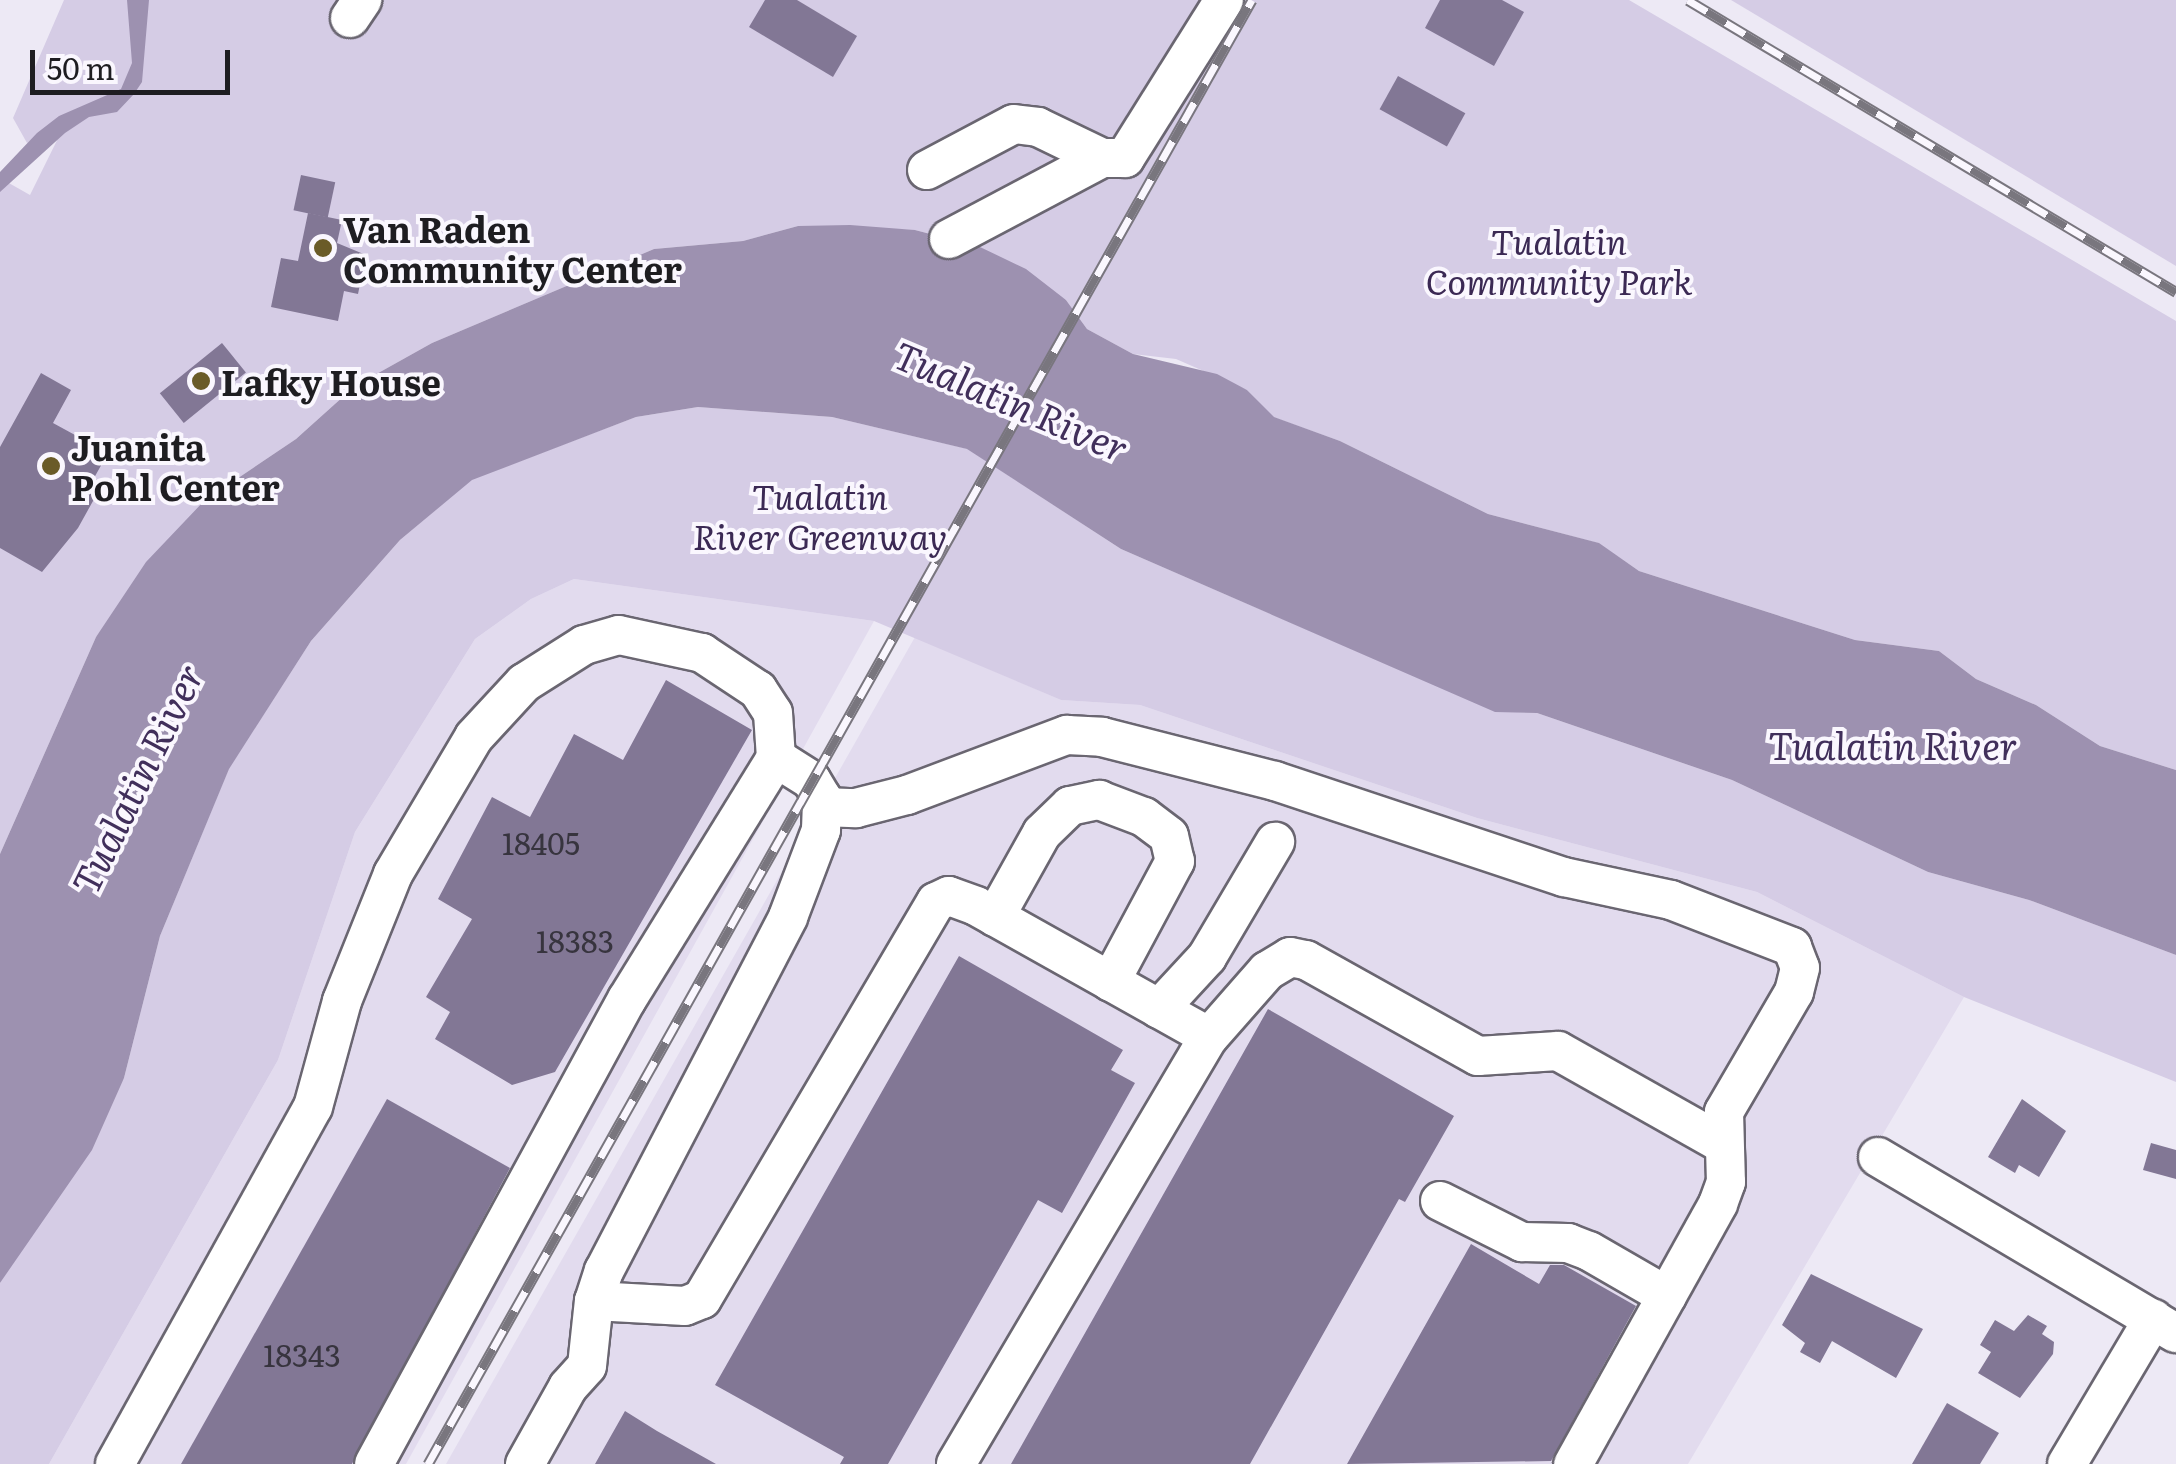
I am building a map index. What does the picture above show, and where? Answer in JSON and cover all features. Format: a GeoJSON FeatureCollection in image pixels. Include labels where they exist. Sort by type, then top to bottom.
{"type":"FeatureCollection","features":[{"type":"Feature","properties":{"kind":"street"},"geometry":{"type":"LineString","coordinates":[[948,239],[1114,158],[1224,0]]}},
{"type":"Feature","properties":{"kind":"street"},"geometry":{"type":"LineString","coordinates":[[927,170],[1014,124],[1038,127],[1114,158]]}},
{"type":"Feature","properties":{"kind":"street"},"geometry":{"type":"LineString","coordinates":[[115,1464],[312,1108],[342,1001],[394,874],[440,789],[496,709],[524,682],[584,646],[619,635],[702,653],[758,690],[773,713],[776,758],[627,999],[374,1464]]}},
{"type":"Feature","properties":{"kind":"street"},"geometry":{"type":"LineString","coordinates":[[822,807],[856,808],[907,795],[1067,735],[1102,737],[1168,749],[1546,872],[1672,900],[1776,935],[1792,946],[1800,968],[1794,992],[1724,1112],[1726,1182],[1718,1204],[1573,1464]]}},
{"type":"Feature","properties":{"kind":"street"},"geometry":{"type":"LineString","coordinates":[[525,1464],[568,1387],[588,1366],[594,1300],[788,917],[821,830],[822,807],[811,780],[776,758]]}},
{"type":"Feature","properties":{"kind":"street"},"geometry":{"type":"LineString","coordinates":[[995,917],[1042,833],[1070,806],[1099,800],[1144,818],[1169,836],[1175,861],[1110,982]]}},
{"type":"Feature","properties":{"kind":"street"},"geometry":{"type":"LineString","coordinates":[[1158,1009],[1207,958],[1275,842]]}},
{"type":"Feature","properties":{"kind":"street"},"geometry":{"type":"LineString","coordinates":[[594,1300],[686,1306],[702,1299],[936,902],[949,896],[995,917],[1209,1038]]}},
{"type":"Feature","properties":{"kind":"street"},"geometry":{"type":"LineString","coordinates":[[956,1464],[1209,1038],[1267,971],[1290,957],[1306,960],[1478,1056],[1558,1051],[1723,1144]]}},
{"type":"Feature","properties":{"kind":"street"},"geometry":{"type":"LineString","coordinates":[[1878,1157],[2164,1326],[2067,1464]]}},
{"type":"Feature","properties":{"kind":"street"},"geometry":{"type":"LineString","coordinates":[[1440,1202],[1522,1242],[1547,1240],[1588,1251],[1667,1296]]}},
{"type":"Feature","properties":{"kind":"shaded area"},"geometry":{"type":"Polygon","coordinates":[[[574,579],[874,621],[406,1464],[49,1464],[278,1060],[355,832],[475,639],[531,599],[574,579]]]}},
{"type":"Feature","properties":{"kind":"shaded area"},"geometry":{"type":"Polygon","coordinates":[[[915,637],[1061,700],[1140,705],[1477,818],[1757,892],[1964,997],[1688,1464],[446,1464],[915,637]]]}},
{"type":"Feature","properties":{"kind":"green space","name":"Tualatin Community Park"},"geometry":{"type":"Polygon","coordinates":[[[64,0],[1629,0],[2176,321],[2176,770],[2100,746],[2036,705],[1976,679],[1939,651],[1855,640],[1639,571],[1598,543],[1488,514],[1340,441],[1273,417],[1247,390],[1176,359],[1133,354],[1087,329],[1066,300],[980,247],[915,230],[798,226],[743,241],[654,249],[432,343],[355,386],[296,439],[204,501],[96,637],[0,854],[0,178],[30,195],[71,112],[27,143],[13,118],[64,0]]]}},
{"type":"Feature","properties":{"kind":"green space"},"geometry":{"type":"Polygon","coordinates":[[[1731,0],[2176,0],[2176,266],[1731,0]]]}},
{"type":"Feature","properties":{"kind":"green space","name":"Tualatin River Greenway"},"geometry":{"type":"Polygon","coordinates":[[[698,407],[832,417],[968,449],[1121,549],[1495,711],[1537,713],[1732,780],[1928,872],[2029,900],[2176,955],[2176,1082],[1964,997],[1757,892],[1477,818],[1140,705],[1061,700],[874,621],[574,579],[531,599],[475,639],[355,832],[278,1060],[49,1464],[0,1464],[0,1283],[124,1078],[160,936],[229,768],[311,641],[400,540],[472,479],[636,417],[698,407]]]}},
{"type":"Feature","properties":{"kind":"water"},"geometry":{"type":"Polygon","coordinates":[[[127,0],[149,0],[142,82],[117,112],[89,117],[65,133],[0,192],[0,172],[37,133],[59,116],[121,89],[132,63],[127,0]]]}},
{"type":"Feature","properties":{"kind":"water","name":"Tualatin River"},"geometry":{"type":"Polygon","coordinates":[[[798,226],[915,230],[980,247],[1026,269],[1066,300],[1087,329],[1133,354],[1217,374],[1247,390],[1274,417],[1340,441],[1488,514],[1599,543],[1639,571],[1855,640],[1939,651],[1976,679],[2036,705],[2100,746],[2176,770],[2176,955],[2029,900],[1928,872],[1732,780],[1537,713],[1495,712],[1121,549],[967,449],[832,417],[698,407],[636,417],[472,480],[400,540],[311,641],[229,769],[160,936],[124,1078],[92,1150],[0,1283],[0,854],[96,637],[146,562],[204,501],[296,439],[355,386],[432,343],[654,249],[743,241],[798,226]]]}},
{"type":"Feature","properties":{"kind":"building"},"geometry":{"type":"Polygon","coordinates":[[[765,0],[797,0],[857,36],[833,77],[749,27],[765,0]]]}},
{"type":"Feature","properties":{"kind":"building"},"geometry":{"type":"Polygon","coordinates":[[[1440,0],[1502,0],[1524,12],[1494,66],[1425,28],[1440,0]]]}},
{"type":"Feature","properties":{"kind":"building"},"geometry":{"type":"Polygon","coordinates":[[[1398,76],[1465,113],[1447,147],[1380,109],[1398,76]]]}},
{"type":"Feature","properties":{"kind":"building"},"geometry":{"type":"Polygon","coordinates":[[[301,175],[335,182],[328,217],[294,210],[301,175]]]}},
{"type":"Feature","properties":{"kind":"building","name":"Van Raden Community Center"},"geometry":{"type":"Polygon","coordinates":[[[308,213],[342,220],[337,243],[366,255],[358,294],[344,291],[338,321],[271,307],[281,258],[298,261],[308,213]]]}},
{"type":"Feature","properties":{"kind":"building","name":"Lafky House"},"geometry":{"type":"Polygon","coordinates":[[[222,343],[246,373],[184,423],[160,393],[222,343]]]}},
{"type":"Feature","properties":{"kind":"building","name":"Juanita Pohl Center"},"geometry":{"type":"Polygon","coordinates":[[[41,373],[71,390],[53,423],[108,453],[94,478],[103,483],[78,528],[42,572],[0,548],[0,447],[41,373]]]}},
{"type":"Feature","properties":{"kind":"building"},"geometry":{"type":"Polygon","coordinates":[[[666,680],[752,730],[555,1072],[512,1085],[435,1039],[450,1012],[426,997],[472,919],[438,899],[492,797],[530,817],[574,734],[623,760],[666,680]]]}},
{"type":"Feature","properties":{"kind":"building"},"geometry":{"type":"Polygon","coordinates":[[[959,956],[1123,1050],[1111,1070],[1135,1083],[1062,1213],[1038,1200],[888,1464],[840,1464],[844,1457],[715,1385],[959,956]]]}},
{"type":"Feature","properties":{"kind":"building"},"geometry":{"type":"Polygon","coordinates":[[[1268,1009],[1454,1116],[1405,1202],[1399,1199],[1250,1464],[1011,1464],[1268,1009]]]}},
{"type":"Feature","properties":{"kind":"building"},"geometry":{"type":"Polygon","coordinates":[[[387,1099],[510,1168],[352,1464],[181,1464],[387,1099]]]}},
{"type":"Feature","properties":{"kind":"building"},"geometry":{"type":"Polygon","coordinates":[[[2022,1099],[2066,1131],[2039,1177],[2019,1165],[2015,1173],[1988,1157],[2022,1099]]]}},
{"type":"Feature","properties":{"kind":"building"},"geometry":{"type":"Polygon","coordinates":[[[2151,1143],[2176,1150],[2176,1179],[2143,1170],[2151,1143]]]}},
{"type":"Feature","properties":{"kind":"building"},"geometry":{"type":"Polygon","coordinates":[[[1471,1244],[1539,1284],[1550,1265],[1564,1265],[1636,1306],[1551,1461],[1347,1464],[1471,1244]]]}},
{"type":"Feature","properties":{"kind":"building"},"geometry":{"type":"Polygon","coordinates":[[[1811,1274],[1923,1329],[1896,1378],[1832,1341],[1820,1363],[1800,1352],[1805,1343],[1782,1325],[1811,1274]]]}},
{"type":"Feature","properties":{"kind":"building"},"geometry":{"type":"Polygon","coordinates":[[[2028,1315],[2047,1326],[2042,1334],[2054,1342],[2053,1354],[2020,1398],[1978,1373],[1991,1352],[1980,1345],[1995,1320],[2014,1331],[2028,1315]]]}},
{"type":"Feature","properties":{"kind":"building"},"geometry":{"type":"Polygon","coordinates":[[[1947,1403],[1999,1433],[1980,1464],[1912,1464],[1947,1403]]]}},
{"type":"Feature","properties":{"kind":"building"},"geometry":{"type":"Polygon","coordinates":[[[625,1411],[657,1431],[716,1464],[595,1464],[625,1411]]]}},
{"type":"Feature","properties":{"kind":"railway"},"geometry":{"type":"LineString","coordinates":[[428,1464],[1252,0]]}},
{"type":"Feature","properties":{"kind":"railway"},"geometry":{"type":"LineString","coordinates":[[1688,0],[2176,292]]}},
{"type":"Feature","properties":{"kind":"place","name":"Van Raden Community Center"},"geometry":{"type":"Point","coordinates":[323,248]}},
{"type":"Feature","properties":{"kind":"place","name":"Lafky House"},"geometry":{"type":"Point","coordinates":[201,381]}},
{"type":"Feature","properties":{"kind":"place","name":"Juanita Pohl Center"},"geometry":{"type":"Point","coordinates":[51,466]}}]}
